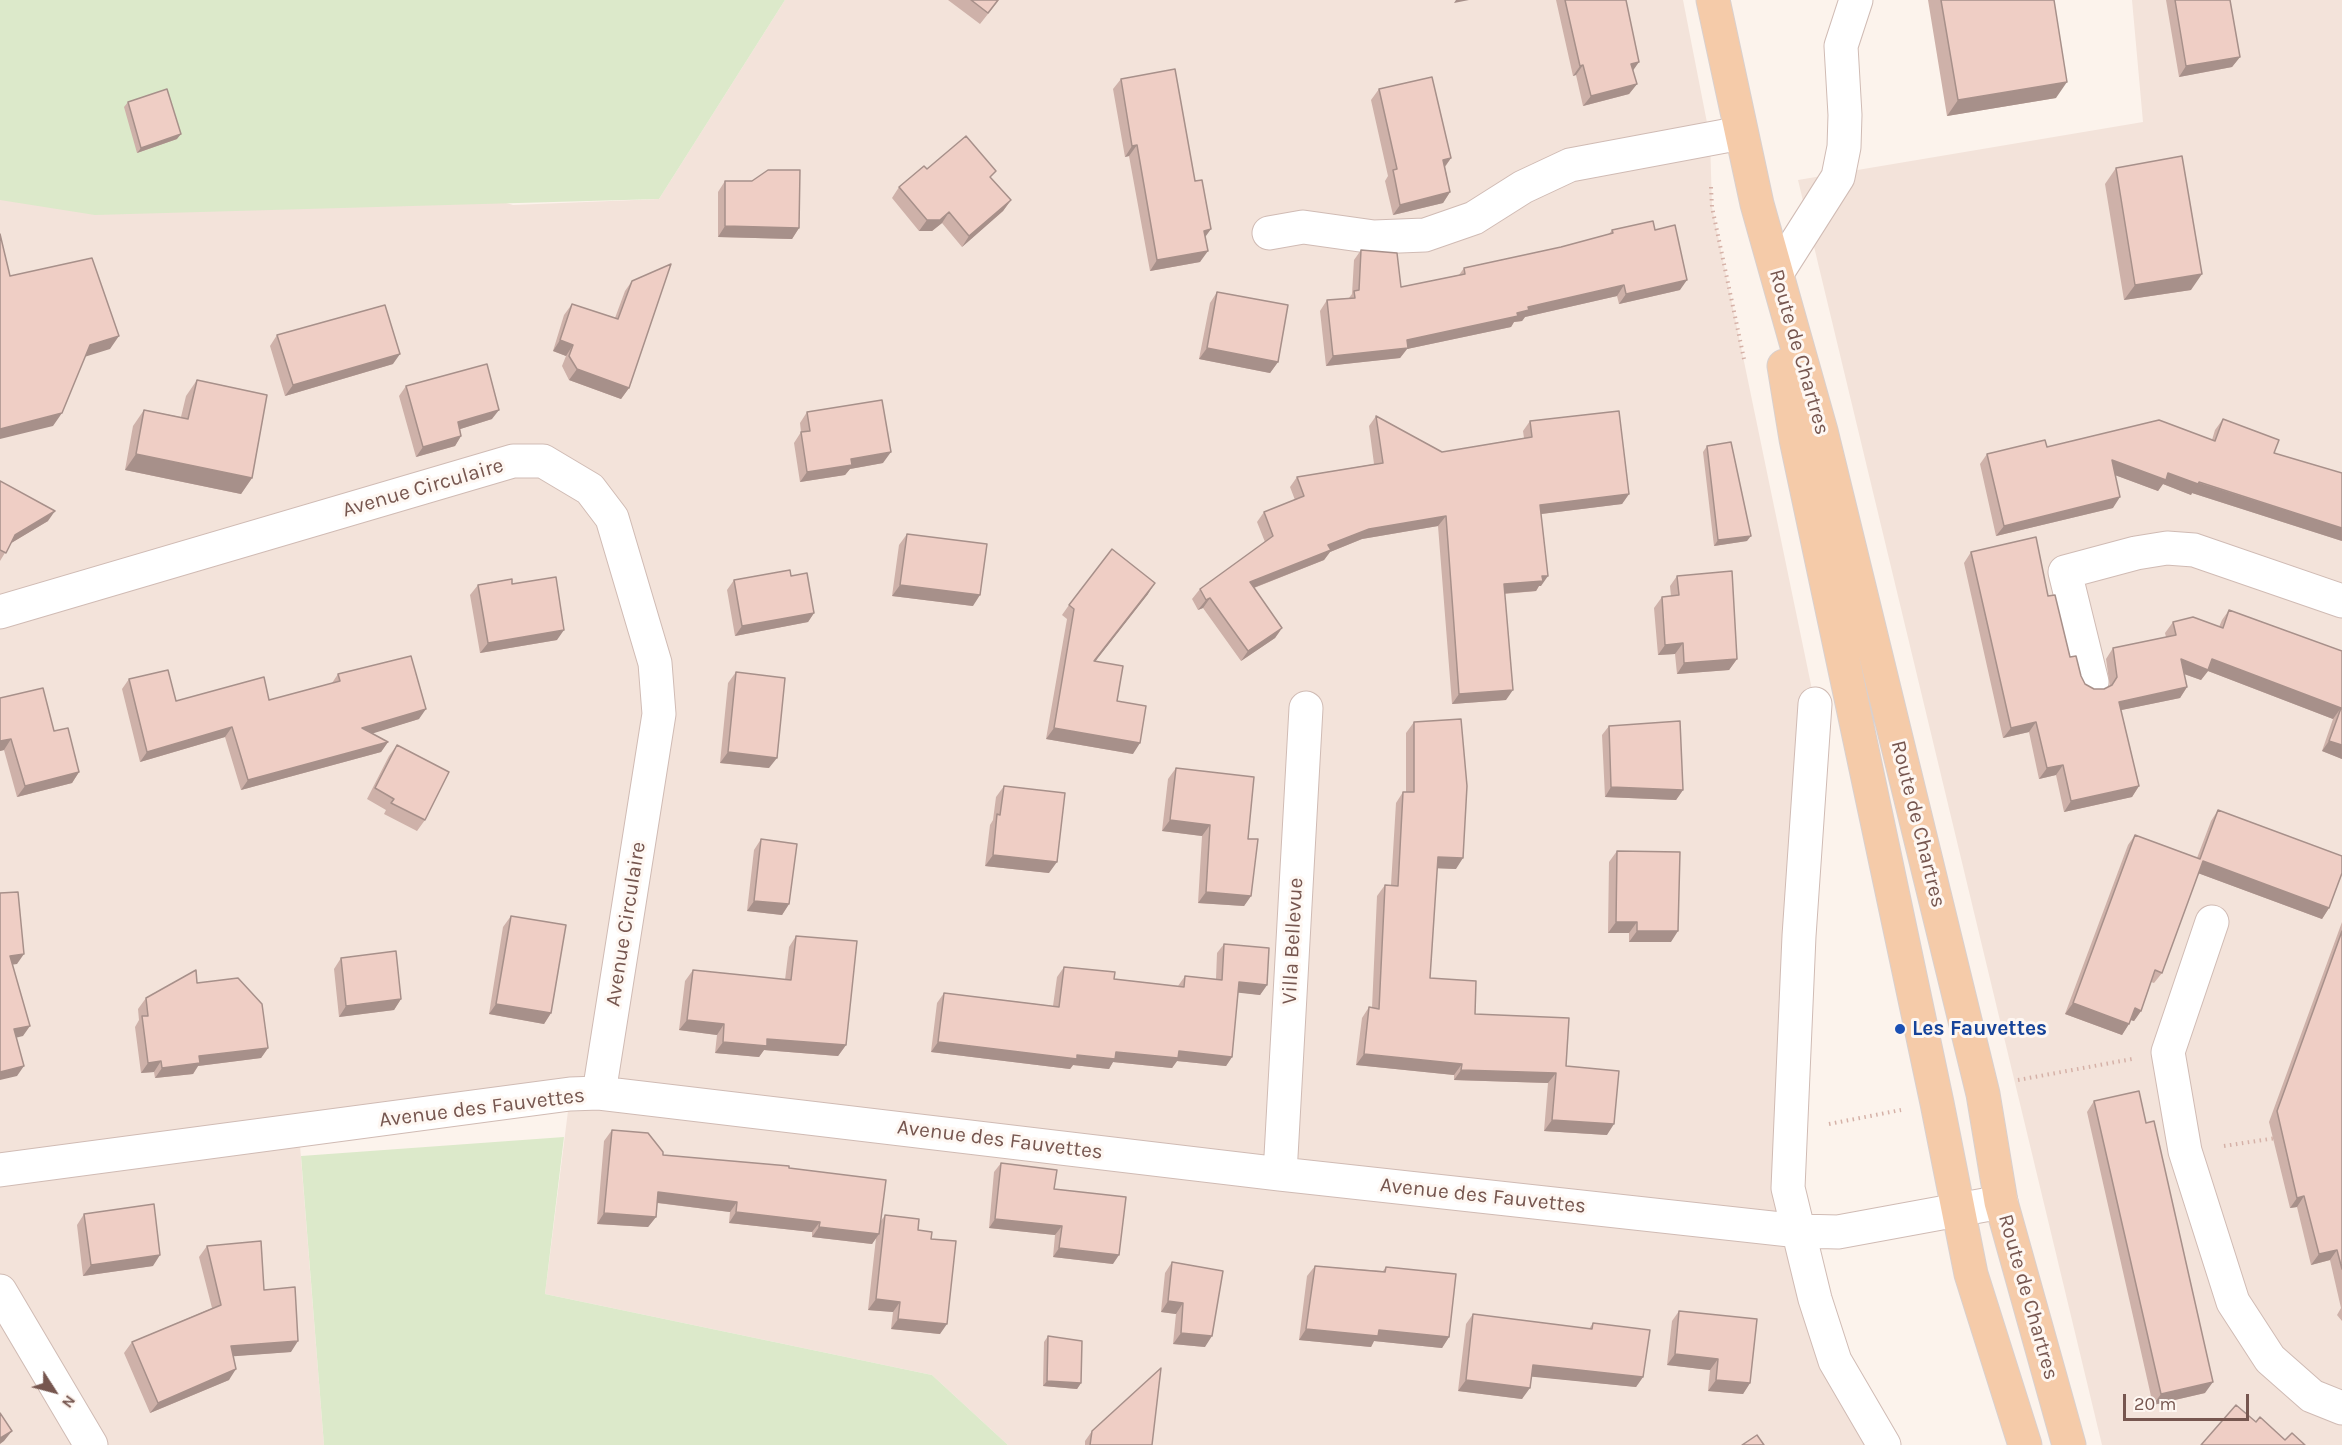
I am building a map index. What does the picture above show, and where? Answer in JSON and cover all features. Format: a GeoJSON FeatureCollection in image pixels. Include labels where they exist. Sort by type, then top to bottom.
{"type":"FeatureCollection","features":[{"type":"Feature","properties":{"kind":"main road","name":"Route de Chartres"},"geometry":{"type":"LineString","coordinates":[[1713,0],[1740,133],[1821,431],[1983,1094],[2001,1202],[2069,1445]]}},
{"type":"Feature","properties":{"kind":"main road","name":"Route de Chartres"},"geometry":{"type":"LineString","coordinates":[[1758,204],[1796,438],[1937,1103],[1957,1210],[1971,1274],[2025,1445]]}},
{"type":"Feature","properties":{"kind":"street"},"geometry":{"type":"LineString","coordinates":[[1777,273],[1838,177],[1845,136],[1841,46],[1856,0]]}},
{"type":"Feature","properties":{"kind":"street"},"geometry":{"type":"LineString","coordinates":[[1269,233],[1304,228],[1374,237],[1425,235],[1474,218],[1523,187],[1570,165],[1740,133]]}},
{"type":"Feature","properties":{"kind":"street","name":"Avenue Circulaire"},"geometry":{"type":"LineString","coordinates":[[0,612],[513,461],[543,461],[590,489],[612,518],[655,663],[658,714],[599,1093]]}},
{"type":"Feature","properties":{"kind":"street"},"geometry":{"type":"LineString","coordinates":[[2092,682],[2065,572],[2136,553],[2167,548],[2194,550],[2342,602]]}},
{"type":"Feature","properties":{"kind":"street"},"geometry":{"type":"LineString","coordinates":[[1815,704],[1788,1132],[1788,1188],[1815,1299],[1835,1362],[1884,1445]]}},
{"type":"Feature","properties":{"kind":"street","name":"Villa Bellevue"},"geometry":{"type":"LineString","coordinates":[[1280,1174],[1306,708]]}},
{"type":"Feature","properties":{"kind":"street"},"geometry":{"type":"LineString","coordinates":[[2212,922],[2168,1052],[2185,1151],[2233,1302],[2270,1359],[2312,1396],[2342,1408]]}},
{"type":"Feature","properties":{"kind":"street","name":"Avenue des Fauvettes"},"geometry":{"type":"LineString","coordinates":[[0,1170],[299,1133],[570,1094],[599,1093],[1280,1174],[1799,1231],[1838,1232],[2001,1202]]}},
{"type":"Feature","properties":{"kind":"street"},"geometry":{"type":"LineString","coordinates":[[0,1291],[91,1445]]}},
{"type":"Feature","properties":{"kind":"path"},"geometry":{"type":"LineString","coordinates":[[2015,1080],[2168,1052]]}},
{"type":"Feature","properties":{"kind":"path"},"geometry":{"type":"LineString","coordinates":[[2185,1151],[2282,1137]]}},
{"type":"Feature","properties":{"kind":"shaded area"},"geometry":{"type":"Polygon","coordinates":[[[785,0],[1683,0],[1710,138],[1712,207],[1815,704],[1788,1188],[1884,1445],[1008,1445],[932,1375],[545,1294],[570,1095],[299,1133],[324,1445],[0,1445],[0,48],[513,205],[659,199],[785,0]]]}},
{"type":"Feature","properties":{"kind":"shaded area"},"geometry":{"type":"Polygon","coordinates":[[[2132,0],[2342,0],[2342,1445],[2102,1445],[1798,180],[2143,122],[2132,0]]]}},
{"type":"Feature","properties":{"kind":"green space"},"geometry":{"type":"Polygon","coordinates":[[[0,0],[785,0],[659,199],[95,215],[0,200],[0,0]]]}},
{"type":"Feature","properties":{"kind":"green space"},"geometry":{"type":"Polygon","coordinates":[[[564,1137],[545,1294],[932,1375],[1008,1445],[324,1445],[301,1156],[564,1137]]]}},
{"type":"Feature","properties":{"kind":"building"},"geometry":{"type":"Polygon","coordinates":[[[971,0],[998,0],[988,13],[971,0]]]}},
{"type":"Feature","properties":{"kind":"building"},"geometry":{"type":"Polygon","coordinates":[[[1565,0],[1626,0],[1639,62],[1631,64],[1637,84],[1591,96],[1583,65],[1580,66],[1565,0]]]}},
{"type":"Feature","properties":{"kind":"building"},"geometry":{"type":"Polygon","coordinates":[[[1941,0],[2054,0],[2067,82],[1958,100],[1941,0]]]}},
{"type":"Feature","properties":{"kind":"building"},"geometry":{"type":"Polygon","coordinates":[[[2175,0],[2230,0],[2240,57],[2186,66],[2175,0]]]}},
{"type":"Feature","properties":{"kind":"building"},"geometry":{"type":"Polygon","coordinates":[[[1175,69],[1195,181],[1202,180],[1211,229],[1204,231],[1208,251],[1157,260],[1137,145],[1132,146],[1121,79],[1175,69]]]}},
{"type":"Feature","properties":{"kind":"building"},"geometry":{"type":"Polygon","coordinates":[[[1432,77],[1451,158],[1443,160],[1450,192],[1400,205],[1393,170],[1397,169],[1379,89],[1432,77]]]}},
{"type":"Feature","properties":{"kind":"building"},"geometry":{"type":"Polygon","coordinates":[[[167,89],[181,134],[141,148],[128,102],[167,89]]]}},
{"type":"Feature","properties":{"kind":"building"},"geometry":{"type":"Polygon","coordinates":[[[966,136],[996,171],[990,177],[1011,200],[969,236],[949,212],[940,220],[927,220],[899,187],[924,166],[927,169],[966,136]]]}},
{"type":"Feature","properties":{"kind":"building"},"geometry":{"type":"Polygon","coordinates":[[[2182,156],[2202,274],[2135,285],[2116,168],[2182,156]]]}},
{"type":"Feature","properties":{"kind":"building"},"geometry":{"type":"Polygon","coordinates":[[[768,170],[800,170],[799,228],[725,226],[725,181],[752,181],[768,170]]]}},
{"type":"Feature","properties":{"kind":"building"},"geometry":{"type":"Polygon","coordinates":[[[1653,221],[1655,230],[1675,225],[1687,280],[1626,294],[1624,285],[1528,307],[1529,310],[1517,313],[1518,316],[1407,340],[1408,348],[1333,356],[1327,300],[1355,298],[1354,291],[1359,290],[1361,250],[1397,253],[1401,287],[1465,274],[1464,268],[1561,247],[1613,233],[1612,230],[1653,221]]]}},
{"type":"Feature","properties":{"kind":"building"},"geometry":{"type":"Polygon","coordinates":[[[0,234],[10,276],[92,258],[119,336],[90,345],[62,413],[0,429],[0,234]]]}},
{"type":"Feature","properties":{"kind":"building"},"geometry":{"type":"Polygon","coordinates":[[[671,264],[629,388],[577,369],[569,356],[573,345],[560,340],[572,304],[618,319],[632,281],[671,264]]]}},
{"type":"Feature","properties":{"kind":"building"},"geometry":{"type":"Polygon","coordinates":[[[1217,292],[1288,305],[1278,362],[1207,348],[1217,292]]]}},
{"type":"Feature","properties":{"kind":"building"},"geometry":{"type":"Polygon","coordinates":[[[385,305],[400,354],[293,385],[277,335],[385,305]]]}},
{"type":"Feature","properties":{"kind":"building"},"geometry":{"type":"Polygon","coordinates":[[[487,364],[499,410],[458,422],[461,436],[423,447],[406,386],[487,364]]]}},
{"type":"Feature","properties":{"kind":"building"},"geometry":{"type":"Polygon","coordinates":[[[197,380],[267,395],[252,478],[136,454],[144,410],[188,419],[197,380]]]}},
{"type":"Feature","properties":{"kind":"building"},"geometry":{"type":"Polygon","coordinates":[[[882,400],[891,452],[851,459],[852,465],[807,472],[801,432],[810,431],[807,412],[882,400]]]}},
{"type":"Feature","properties":{"kind":"building"},"geometry":{"type":"Polygon","coordinates":[[[1619,411],[1629,494],[1540,505],[1548,576],[1542,576],[1543,581],[1504,584],[1513,690],[1459,694],[1446,516],[1369,529],[1328,545],[1331,550],[1250,582],[1282,628],[1248,651],[1210,598],[1206,600],[1200,589],[1273,536],[1264,512],[1304,496],[1297,477],[1383,463],[1376,416],[1442,452],[1532,437],[1530,421],[1619,411]]]}},
{"type":"Feature","properties":{"kind":"building"},"geometry":{"type":"Polygon","coordinates":[[[2223,419],[2279,440],[2274,453],[2342,473],[2342,528],[2168,473],[2166,480],[2112,460],[2120,497],[2004,526],[1987,454],[2045,440],[2047,447],[2159,420],[2215,441],[2223,419]]]}},
{"type":"Feature","properties":{"kind":"building"},"geometry":{"type":"Polygon","coordinates":[[[1731,442],[1751,536],[1718,540],[1707,446],[1731,442]]]}},
{"type":"Feature","properties":{"kind":"building"},"geometry":{"type":"Polygon","coordinates":[[[0,481],[55,511],[15,535],[6,553],[0,550],[0,481]]]}},
{"type":"Feature","properties":{"kind":"building"},"geometry":{"type":"Polygon","coordinates":[[[907,534],[987,544],[980,595],[900,585],[907,534]]]}},
{"type":"Feature","properties":{"kind":"building"},"geometry":{"type":"Polygon","coordinates":[[[2036,537],[2048,596],[2055,595],[2070,657],[2076,656],[2085,684],[2094,689],[2104,689],[2112,685],[2117,677],[2113,648],[2176,635],[2173,622],[2193,617],[2223,628],[2229,610],[2342,651],[2342,745],[2329,741],[2341,708],[2212,659],[2208,670],[2181,659],[2187,687],[2119,702],[2139,786],[2071,801],[2063,765],[2047,768],[2036,722],[2011,728],[1971,552],[2036,537]]]}},
{"type":"Feature","properties":{"kind":"building"},"geometry":{"type":"Polygon","coordinates":[[[1112,549],[1155,583],[1094,661],[1123,666],[1117,701],[1146,706],[1140,743],[1054,728],[1074,609],[1069,605],[1112,549]]]}},
{"type":"Feature","properties":{"kind":"building"},"geometry":{"type":"Polygon","coordinates":[[[790,570],[791,576],[807,573],[814,613],[742,626],[734,580],[790,570]]]}},
{"type":"Feature","properties":{"kind":"building"},"geometry":{"type":"Polygon","coordinates":[[[1732,571],[1737,659],[1684,663],[1683,643],[1665,645],[1662,597],[1679,595],[1677,576],[1732,571]]]}},
{"type":"Feature","properties":{"kind":"building"},"geometry":{"type":"Polygon","coordinates":[[[556,577],[564,630],[488,643],[478,585],[512,579],[512,584],[556,577]]]}},
{"type":"Feature","properties":{"kind":"building"},"geometry":{"type":"Polygon","coordinates":[[[411,656],[426,709],[362,728],[388,742],[248,780],[232,727],[147,752],[129,679],[168,670],[176,701],[264,677],[269,700],[340,681],[338,674],[411,656]]]}},
{"type":"Feature","properties":{"kind":"building"},"geometry":{"type":"Polygon","coordinates":[[[736,672],[785,678],[777,758],[728,752],[736,672]]]}},
{"type":"Feature","properties":{"kind":"building"},"geometry":{"type":"Polygon","coordinates":[[[43,688],[54,731],[68,728],[79,772],[25,786],[11,739],[0,741],[0,698],[43,688]]]}},
{"type":"Feature","properties":{"kind":"building"},"geometry":{"type":"Polygon","coordinates":[[[1461,719],[1467,786],[1463,858],[1438,857],[1430,978],[1476,981],[1475,1014],[1569,1018],[1566,1066],[1619,1071],[1614,1124],[1552,1120],[1556,1073],[1461,1070],[1462,1064],[1364,1054],[1369,1007],[1379,1009],[1385,885],[1398,886],[1403,792],[1414,792],[1414,722],[1461,719]]]}},
{"type":"Feature","properties":{"kind":"building"},"geometry":{"type":"Polygon","coordinates":[[[1680,721],[1683,790],[1611,787],[1609,726],[1680,721]]]}},
{"type":"Feature","properties":{"kind":"building"},"geometry":{"type":"Polygon","coordinates":[[[397,745],[449,772],[425,820],[391,803],[394,799],[375,788],[397,745]]]}},
{"type":"Feature","properties":{"kind":"building"},"geometry":{"type":"Polygon","coordinates":[[[1176,768],[1254,777],[1248,839],[1258,839],[1251,896],[1206,892],[1210,825],[1170,820],[1176,768]]]}},
{"type":"Feature","properties":{"kind":"building"},"geometry":{"type":"Polygon","coordinates":[[[1004,786],[1065,793],[1057,862],[993,855],[997,814],[1000,815],[1004,786]]]}},
{"type":"Feature","properties":{"kind":"building"},"geometry":{"type":"Polygon","coordinates":[[[2218,810],[2342,856],[2342,873],[2329,908],[2203,861],[2162,973],[2155,970],[2141,1011],[2135,1008],[2129,1024],[2073,1003],[2135,835],[2200,859],[2218,810]]]}},
{"type":"Feature","properties":{"kind":"building"},"geometry":{"type":"Polygon","coordinates":[[[761,839],[797,844],[789,904],[754,901],[761,839]]]}},
{"type":"Feature","properties":{"kind":"building"},"geometry":{"type":"Polygon","coordinates":[[[1617,851],[1680,852],[1678,931],[1637,931],[1637,922],[1616,922],[1617,851]]]}},
{"type":"Feature","properties":{"kind":"building"},"geometry":{"type":"Polygon","coordinates":[[[18,892],[24,954],[10,956],[30,1026],[14,1029],[24,1066],[0,1072],[0,893],[18,892]]]}},
{"type":"Feature","properties":{"kind":"building"},"geometry":{"type":"Polygon","coordinates":[[[511,916],[566,925],[551,1013],[496,1004],[511,916]]]}},
{"type":"Feature","properties":{"kind":"building"},"geometry":{"type":"Polygon","coordinates":[[[2342,931],[2342,1269],[2337,1250],[2319,1254],[2304,1196],[2297,1198],[2277,1111],[2342,931]]]}},
{"type":"Feature","properties":{"kind":"building"},"geometry":{"type":"Polygon","coordinates":[[[796,936],[857,941],[846,1045],[767,1039],[767,1046],[723,1042],[724,1024],[687,1020],[693,970],[791,980],[796,936]]]}},
{"type":"Feature","properties":{"kind":"building"},"geometry":{"type":"Polygon","coordinates":[[[1224,944],[1269,948],[1267,985],[1239,982],[1232,1057],[1179,1051],[1178,1058],[1116,1052],[1115,1059],[1077,1055],[1077,1059],[938,1042],[944,993],[1059,1007],[1064,967],[1115,972],[1114,979],[1184,987],[1185,976],[1222,980],[1224,944]]]}},
{"type":"Feature","properties":{"kind":"building"},"geometry":{"type":"Polygon","coordinates":[[[396,951],[401,999],[346,1006],[341,958],[396,951]]]}},
{"type":"Feature","properties":{"kind":"building"},"geometry":{"type":"Polygon","coordinates":[[[196,970],[197,983],[238,978],[262,1004],[268,1048],[199,1056],[200,1063],[162,1068],[161,1061],[148,1063],[142,1016],[148,1016],[146,998],[196,970]]]}},
{"type":"Feature","properties":{"kind":"building"},"geometry":{"type":"Polygon","coordinates":[[[2139,1091],[2146,1123],[2154,1121],[2213,1382],[2161,1394],[2094,1101],[2139,1091]]]}},
{"type":"Feature","properties":{"kind":"building"},"geometry":{"type":"Polygon","coordinates":[[[612,1130],[648,1133],[663,1155],[789,1166],[789,1168],[886,1180],[879,1234],[819,1227],[820,1222],[736,1212],[737,1202],[658,1192],[656,1217],[604,1213],[612,1130]]]}},
{"type":"Feature","properties":{"kind":"building"},"geometry":{"type":"Polygon","coordinates":[[[1001,1163],[1057,1170],[1054,1189],[1126,1197],[1119,1255],[1059,1248],[1062,1226],[995,1219],[1001,1163]]]}},
{"type":"Feature","properties":{"kind":"building"},"geometry":{"type":"Polygon","coordinates":[[[154,1204],[160,1255],[91,1265],[84,1214],[154,1204]]]}},
{"type":"Feature","properties":{"kind":"building"},"geometry":{"type":"Polygon","coordinates":[[[885,1215],[919,1219],[918,1230],[932,1232],[931,1239],[956,1241],[947,1324],[898,1319],[900,1302],[876,1299],[885,1215]]]}},
{"type":"Feature","properties":{"kind":"building"},"geometry":{"type":"Polygon","coordinates":[[[261,1241],[264,1290],[295,1287],[298,1341],[231,1346],[236,1369],[158,1403],[132,1342],[221,1305],[207,1246],[261,1241]]]}},
{"type":"Feature","properties":{"kind":"building"},"geometry":{"type":"Polygon","coordinates":[[[1172,1262],[1223,1271],[1212,1336],[1181,1333],[1183,1303],[1168,1301],[1172,1262]]]}},
{"type":"Feature","properties":{"kind":"building"},"geometry":{"type":"Polygon","coordinates":[[[1315,1266],[1385,1272],[1386,1267],[1456,1274],[1449,1337],[1379,1330],[1378,1336],[1306,1329],[1315,1266]]]}},
{"type":"Feature","properties":{"kind":"building"},"geometry":{"type":"Polygon","coordinates":[[[1679,1311],[1757,1319],[1750,1383],[1716,1380],[1718,1359],[1675,1354],[1679,1311]]]}},
{"type":"Feature","properties":{"kind":"building"},"geometry":{"type":"Polygon","coordinates":[[[1473,1314],[1592,1329],[1593,1323],[1650,1330],[1643,1377],[1533,1365],[1530,1388],[1466,1380],[1473,1314]]]}},
{"type":"Feature","properties":{"kind":"building"},"geometry":{"type":"Polygon","coordinates":[[[1048,1336],[1082,1341],[1081,1383],[1047,1381],[1048,1336]]]}},
{"type":"Feature","properties":{"kind":"building"},"geometry":{"type":"Polygon","coordinates":[[[1161,1368],[1152,1445],[1090,1445],[1092,1431],[1161,1368]]]}},
{"type":"Feature","properties":{"kind":"building"},"geometry":{"type":"Polygon","coordinates":[[[2236,1405],[2256,1422],[2260,1417],[2285,1440],[2292,1433],[2305,1445],[2201,1445],[2236,1405]]]}},
{"type":"Feature","properties":{"kind":"building"},"geometry":{"type":"Polygon","coordinates":[[[0,1413],[12,1431],[0,1438],[0,1413]]]}},
{"type":"Feature","properties":{"kind":"building"},"geometry":{"type":"Polygon","coordinates":[[[1757,1435],[1764,1445],[1742,1445],[1757,1435]]]}},
{"type":"Feature","properties":{"kind":"place","name":"Les Fauvettes"},"geometry":{"type":"Point","coordinates":[1900,1029]}}]}
